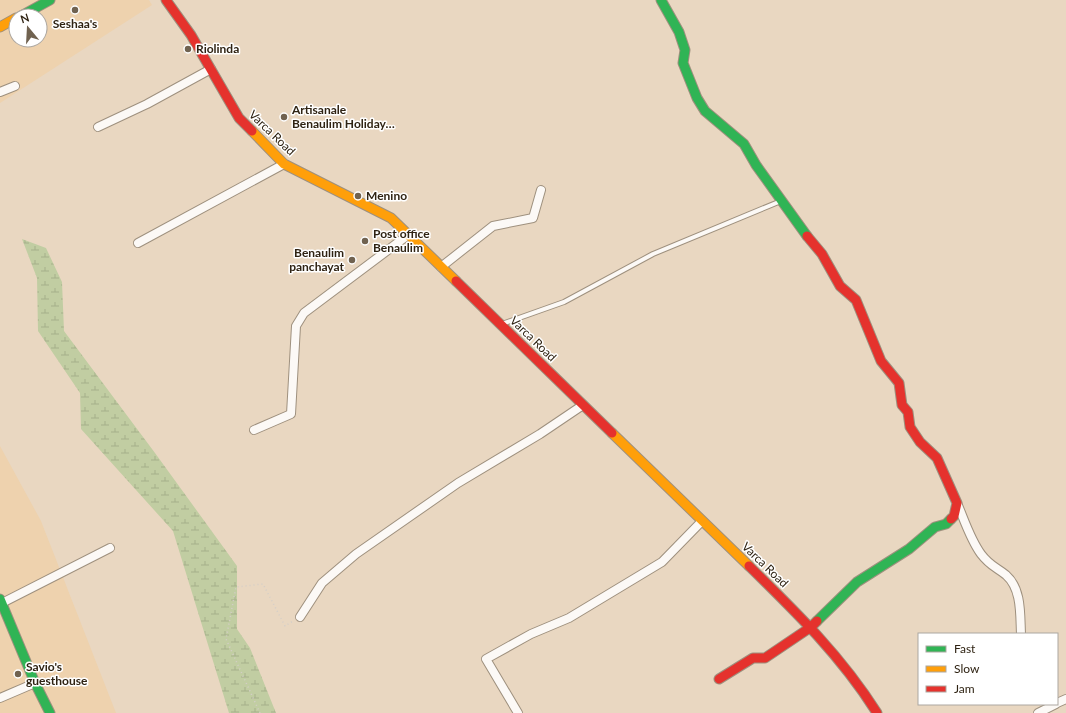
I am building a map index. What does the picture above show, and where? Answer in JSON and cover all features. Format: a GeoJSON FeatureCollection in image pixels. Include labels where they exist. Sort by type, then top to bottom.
{"type":"FeatureCollection","features":[{"type":"Feature","properties":{"kind":"street"},"geometry":{"type":"LineString","coordinates":[[35,8],[50,0]]}},
{"type":"Feature","properties":{"kind":"street","name":"Varca Road"},"geometry":{"type":"LineString","coordinates":[[166,0],[192,35],[239,118],[284,164],[391,218],[811,626],[859,684],[877,713]]}},
{"type":"Feature","properties":{"kind":"street"},"geometry":{"type":"LineString","coordinates":[[661,0],[679,32],[685,50],[683,63],[697,98],[705,111],[744,144],[798,225],[822,254],[840,286],[856,300],[881,361],[899,382],[902,405],[908,412],[910,427],[920,442],[937,458],[980,553],[992,567],[1007,576],[1015,588],[1020,606],[1021,633]]}},
{"type":"Feature","properties":{"kind":"street"},"geometry":{"type":"LineString","coordinates":[[98,127],[147,104],[211,69]]}},
{"type":"Feature","properties":{"kind":"street"},"geometry":{"type":"LineString","coordinates":[[0,92],[15,86]]}},
{"type":"Feature","properties":{"kind":"street"},"geometry":{"type":"LineString","coordinates":[[138,243],[284,164]]}},
{"type":"Feature","properties":{"kind":"street"},"geometry":{"type":"LineString","coordinates":[[441,267],[493,226],[533,218],[541,190]]}},
{"type":"Feature","properties":{"kind":"street"},"geometry":{"type":"LineString","coordinates":[[254,430],[291,414],[296,326],[304,313],[408,235]]}},
{"type":"Feature","properties":{"kind":"street"},"geometry":{"type":"LineString","coordinates":[[300,617],[322,583],[356,554],[458,483],[540,434],[583,405]]}},
{"type":"Feature","properties":{"kind":"street"},"geometry":{"type":"LineString","coordinates":[[719,680],[753,658],[765,658],[811,626],[856,582],[909,549],[935,527],[946,524],[954,516],[957,503]]}},
{"type":"Feature","properties":{"kind":"street"},"geometry":{"type":"LineString","coordinates":[[518,713],[486,659],[531,634],[569,618],[662,562],[702,521]]}},
{"type":"Feature","properties":{"kind":"street"},"geometry":{"type":"LineString","coordinates":[[50,713],[35,683],[1,602],[110,548]]}},
{"type":"Feature","properties":{"kind":"street"},"geometry":{"type":"LineString","coordinates":[[0,698],[35,683]]}},
{"type":"Feature","properties":{"kind":"street"},"geometry":{"type":"LineString","coordinates":[[1038,713],[1052,705]]}},
{"type":"Feature","properties":{"kind":"lane"},"geometry":{"type":"LineString","coordinates":[[500,324],[564,302],[653,254],[781,201]]}},
{"type":"Feature","properties":{"kind":"path"},"geometry":{"type":"LineString","coordinates":[[260,713],[226,639],[236,587],[263,584],[285,626],[300,617]]}},
{"type":"Feature","properties":{"kind":"shaded area"},"geometry":{"type":"Polygon","coordinates":[[[0,0],[149,0],[152,5],[0,103],[0,0]]]}},
{"type":"Feature","properties":{"kind":"shaded area"},"geometry":{"type":"Polygon","coordinates":[[[0,446],[41,521],[116,713],[0,713],[0,446]]]}},
{"type":"Feature","properties":{"kind":"green space"},"geometry":{"type":"Polygon","coordinates":[[[22,239],[46,248],[62,282],[64,331],[237,566],[237,629],[250,648],[276,713],[229,713],[173,531],[81,429],[80,393],[38,331],[37,278],[22,239]]]}},
{"type":"Feature","properties":{"kind":"traffic: fast"},"geometry":{"type":"LineString","coordinates":[[36,8],[50,0]]}},
{"type":"Feature","properties":{"kind":"traffic: fast"},"geometry":{"type":"LineString","coordinates":[[661,0],[679,32],[685,50],[683,63],[697,98],[705,111],[744,144],[756,165],[807,236]]}},
{"type":"Feature","properties":{"kind":"traffic: fast"},"geometry":{"type":"LineString","coordinates":[[817,621],[857,582],[909,549],[935,527],[946,524],[951,519]]}},
{"type":"Feature","properties":{"kind":"traffic: fast"},"geometry":{"type":"LineString","coordinates":[[0,599],[35,683],[50,713]]}},
{"type":"Feature","properties":{"kind":"traffic: slow"},"geometry":{"type":"LineString","coordinates":[[0,27],[8,22]]}},
{"type":"Feature","properties":{"kind":"traffic: slow"},"geometry":{"type":"LineString","coordinates":[[252,131],[284,164],[391,218],[456,281]]}},
{"type":"Feature","properties":{"kind":"traffic: slow"},"geometry":{"type":"LineString","coordinates":[[612,433],[749,566]]}},
{"type":"Feature","properties":{"kind":"traffic: jam"},"geometry":{"type":"LineString","coordinates":[[166,0],[191,35],[239,118],[252,131]]}},
{"type":"Feature","properties":{"kind":"traffic: jam"},"geometry":{"type":"LineString","coordinates":[[807,236],[822,254],[840,286],[856,300],[881,361],[899,383],[902,405],[908,412],[910,427],[920,442],[937,458],[957,503],[954,516],[951,519]]}},
{"type":"Feature","properties":{"kind":"traffic: jam"},"geometry":{"type":"LineString","coordinates":[[456,281],[612,433]]}},
{"type":"Feature","properties":{"kind":"traffic: jam"},"geometry":{"type":"LineString","coordinates":[[749,566],[784,600],[834,654],[877,713]]}},
{"type":"Feature","properties":{"kind":"traffic: jam"},"geometry":{"type":"LineString","coordinates":[[719,679],[753,658],[765,658],[811,627],[817,621]]}},
{"type":"Feature","properties":{"kind":"place","name":"Seshaa's"},"geometry":{"type":"Point","coordinates":[75,10]}},
{"type":"Feature","properties":{"kind":"place","name":"Riolinda"},"geometry":{"type":"Point","coordinates":[188,49]}},
{"type":"Feature","properties":{"kind":"place","name":"Artisanale Benaulim Holiday…"},"geometry":{"type":"Point","coordinates":[284,117]}},
{"type":"Feature","properties":{"kind":"place","name":"Menino"},"geometry":{"type":"Point","coordinates":[358,196]}},
{"type":"Feature","properties":{"kind":"place","name":"Post office Benaulim"},"geometry":{"type":"Point","coordinates":[365,241]}},
{"type":"Feature","properties":{"kind":"place","name":"Benaulim panchayat"},"geometry":{"type":"Point","coordinates":[352,260]}},
{"type":"Feature","properties":{"kind":"place","name":"Savio's guesthouse"},"geometry":{"type":"Point","coordinates":[18,674]}}]}
